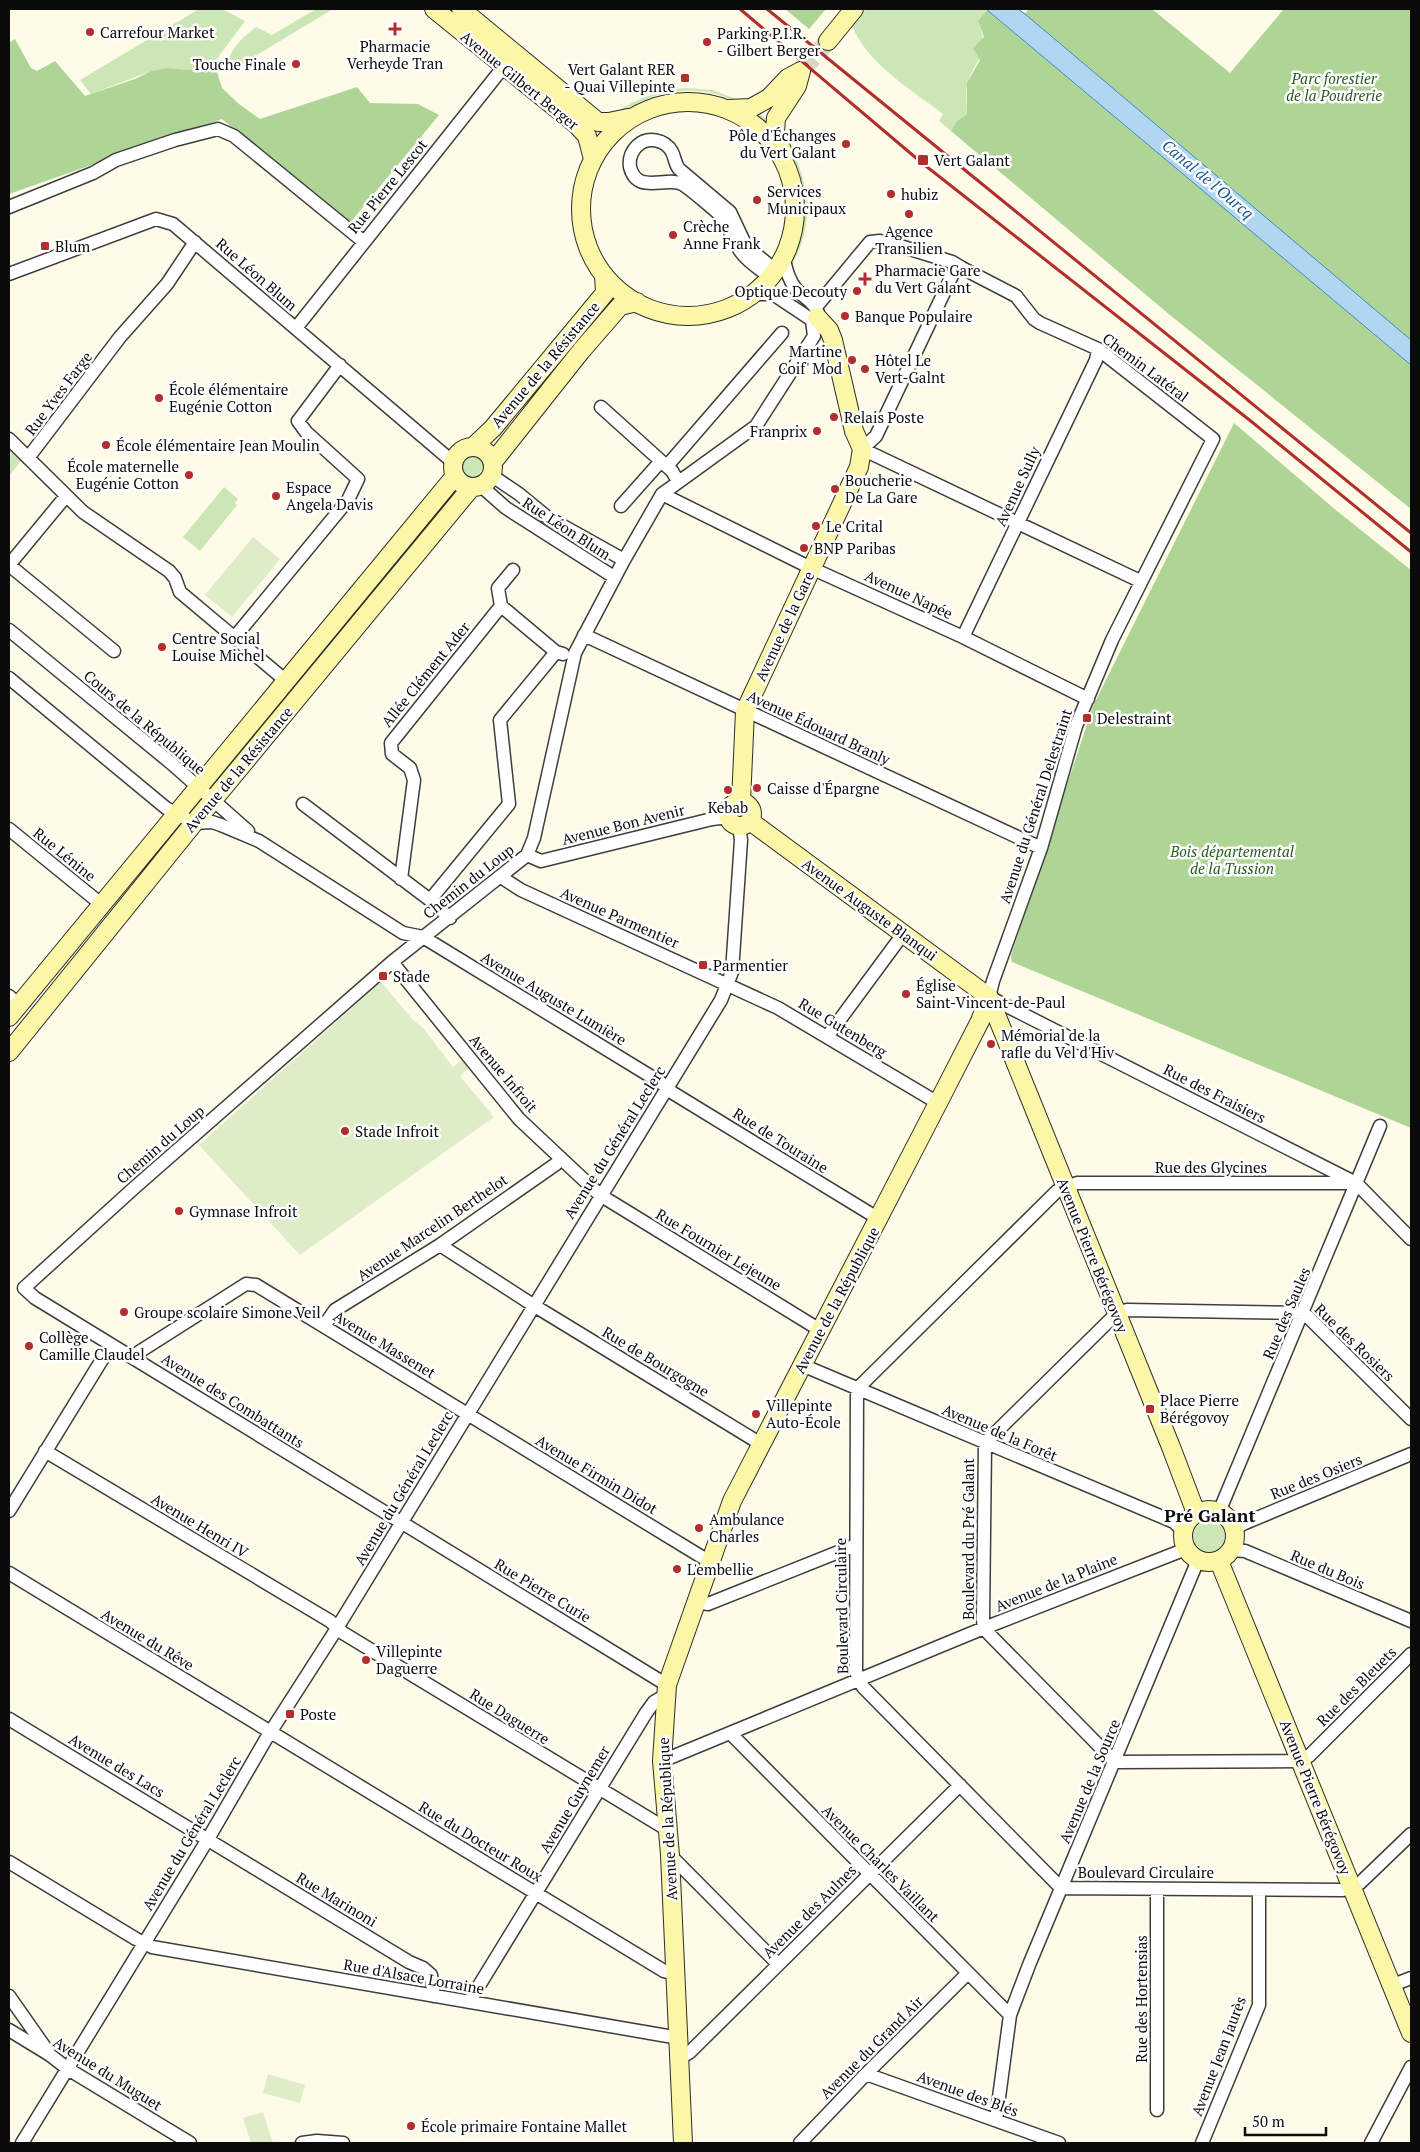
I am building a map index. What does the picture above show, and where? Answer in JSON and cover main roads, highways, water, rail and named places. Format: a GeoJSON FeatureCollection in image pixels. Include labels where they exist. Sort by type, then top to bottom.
{"type":"FeatureCollection","features":[{"type":"Feature","properties":{"kind":"water","name":"Canal de l'Ourcq"},"geometry":{"type":"Polygon","coordinates":[[[986,9],[1018,9],[1025,14],[1411,340],[1411,365],[986,9]]]}},
{"type":"Feature","properties":{"kind":"tunnel"},"geometry":{"type":"LineString","coordinates":[[801,71],[828,41]]}},
{"type":"Feature","properties":{"kind":"railway"},"geometry":{"type":"LineString","coordinates":[[740,9],[922,163],[1252,422],[1411,552]]}},
{"type":"Feature","properties":{"kind":"railway"},"geometry":{"type":"LineString","coordinates":[[767,9],[1411,533]]}},
{"type":"Feature","properties":{"kind":"place","name":"Pharmacie Verheyde Tran"},"geometry":{"type":"Point","coordinates":[395,29]}},
{"type":"Feature","properties":{"kind":"place","name":"Carrefour Market"},"geometry":{"type":"Point","coordinates":[90,32]}},
{"type":"Feature","properties":{"kind":"place","name":"Parking P.I.R. - Gilbert Berger"},"geometry":{"type":"Point","coordinates":[707,42]}},
{"type":"Feature","properties":{"kind":"place","name":"Touche Finale"},"geometry":{"type":"Point","coordinates":[296,64]}},
{"type":"Feature","properties":{"kind":"place","name":"Vert Galant RER - Quai Villepinte"},"geometry":{"type":"Point","coordinates":[685,78]}},
{"type":"Feature","properties":{"kind":"place","name":"Pôle d'Échanges du Vert Galant"},"geometry":{"type":"Point","coordinates":[846,144]}},
{"type":"Feature","properties":{"kind":"place","name":"Vert Galant"},"geometry":{"type":"Point","coordinates":[923,160]}},
{"type":"Feature","properties":{"kind":"place","name":"hubiz"},"geometry":{"type":"Point","coordinates":[891,194]}},
{"type":"Feature","properties":{"kind":"place","name":"Services Municipaux"},"geometry":{"type":"Point","coordinates":[757,200]}},
{"type":"Feature","properties":{"kind":"place","name":"Agence Transilien"},"geometry":{"type":"Point","coordinates":[909,214]}},
{"type":"Feature","properties":{"kind":"place","name":"Crèche Anne Frank"},"geometry":{"type":"Point","coordinates":[673,235]}},
{"type":"Feature","properties":{"kind":"place","name":"Blum"},"geometry":{"type":"Point","coordinates":[45,246]}},
{"type":"Feature","properties":{"kind":"place","name":"Pharmacie Gare du Vert Galant"},"geometry":{"type":"Point","coordinates":[865,279]}},
{"type":"Feature","properties":{"kind":"place","name":"Optique Decouty"},"geometry":{"type":"Point","coordinates":[857,291]}},
{"type":"Feature","properties":{"kind":"place","name":"Banque Populaire"},"geometry":{"type":"Point","coordinates":[845,316]}},
{"type":"Feature","properties":{"kind":"place","name":"Martine Coif' Mod"},"geometry":{"type":"Point","coordinates":[852,360]}},
{"type":"Feature","properties":{"kind":"place","name":"Hôtel Le Vert-Galnt"},"geometry":{"type":"Point","coordinates":[865,369]}},
{"type":"Feature","properties":{"kind":"place","name":"École élémentaire Eugénie Cotton"},"geometry":{"type":"Point","coordinates":[159,398]}},
{"type":"Feature","properties":{"kind":"place","name":"Relais Poste"},"geometry":{"type":"Point","coordinates":[834,417]}},
{"type":"Feature","properties":{"kind":"place","name":"Franprix"},"geometry":{"type":"Point","coordinates":[817,431]}},
{"type":"Feature","properties":{"kind":"place","name":"École élémentaire Jean Moulin"},"geometry":{"type":"Point","coordinates":[106,445]}},
{"type":"Feature","properties":{"kind":"place","name":"École maternelle Eugénie Cotton"},"geometry":{"type":"Point","coordinates":[189,475]}},
{"type":"Feature","properties":{"kind":"place","name":"Boucherie De La Gare"},"geometry":{"type":"Point","coordinates":[835,489]}},
{"type":"Feature","properties":{"kind":"place","name":"Espace Angela Davis"},"geometry":{"type":"Point","coordinates":[276,496]}},
{"type":"Feature","properties":{"kind":"place","name":"Le Crital"},"geometry":{"type":"Point","coordinates":[816,526]}},
{"type":"Feature","properties":{"kind":"place","name":"BNP Paribas"},"geometry":{"type":"Point","coordinates":[804,548]}},
{"type":"Feature","properties":{"kind":"place","name":"Centre Social Louise Michel"},"geometry":{"type":"Point","coordinates":[162,647]}},
{"type":"Feature","properties":{"kind":"place","name":"Delestraint"},"geometry":{"type":"Point","coordinates":[1087,718]}},
{"type":"Feature","properties":{"kind":"place","name":"Caisse d'Épargne"},"geometry":{"type":"Point","coordinates":[757,788]}},
{"type":"Feature","properties":{"kind":"place","name":"Kebab"},"geometry":{"type":"Point","coordinates":[728,790]}},
{"type":"Feature","properties":{"kind":"place","name":"Parmentier"},"geometry":{"type":"Point","coordinates":[703,965]}},
{"type":"Feature","properties":{"kind":"place","name":"Stade"},"geometry":{"type":"Point","coordinates":[383,976]}},
{"type":"Feature","properties":{"kind":"place","name":"Église Saint-Vincent-de-Paul"},"geometry":{"type":"Point","coordinates":[906,994]}},
{"type":"Feature","properties":{"kind":"place","name":"Mémorial de la rafle du Vel d'Hiv"},"geometry":{"type":"Point","coordinates":[991,1044]}},
{"type":"Feature","properties":{"kind":"place","name":"Stade Infroit"},"geometry":{"type":"Point","coordinates":[345,1131]}},
{"type":"Feature","properties":{"kind":"place","name":"Gymnase Infroit"},"geometry":{"type":"Point","coordinates":[179,1211]}},
{"type":"Feature","properties":{"kind":"place","name":"Groupe scolaire Simone Veil"},"geometry":{"type":"Point","coordinates":[124,1312]}},
{"type":"Feature","properties":{"kind":"place","name":"Collège Camille Claudel"},"geometry":{"type":"Point","coordinates":[29,1346]}},
{"type":"Feature","properties":{"kind":"place","name":"Place Pierre Bérégovoy"},"geometry":{"type":"Point","coordinates":[1150,1409]}},
{"type":"Feature","properties":{"kind":"place","name":"Villepinte Auto-École"},"geometry":{"type":"Point","coordinates":[756,1414]}},
{"type":"Feature","properties":{"kind":"place","name":"Ambulance Charles"},"geometry":{"type":"Point","coordinates":[699,1528]}},
{"type":"Feature","properties":{"kind":"place","name":"L'embellie"},"geometry":{"type":"Point","coordinates":[677,1569]}},
{"type":"Feature","properties":{"kind":"place","name":"Villepinte Daguerre"},"geometry":{"type":"Point","coordinates":[366,1660]}},
{"type":"Feature","properties":{"kind":"place","name":"Poste"},"geometry":{"type":"Point","coordinates":[290,1714]}},
{"type":"Feature","properties":{"kind":"place","name":"École primaire Fontaine Mallet"},"geometry":{"type":"Point","coordinates":[411,2126]}},
{"type":"Feature","properties":{"kind":"district","name":"Pré Galant"},"geometry":{"type":"Point","coordinates":[1210,1515]}},
{"type":"Feature","properties":{"kind":"park label","name":"Parc forestier de la Poudrerie"},"geometry":{"type":"Point","coordinates":[1334,86]}},
{"type":"Feature","properties":{"kind":"park label","name":"Bois départemental de la Tussion"},"geometry":{"type":"Point","coordinates":[1232,860]}}]}
